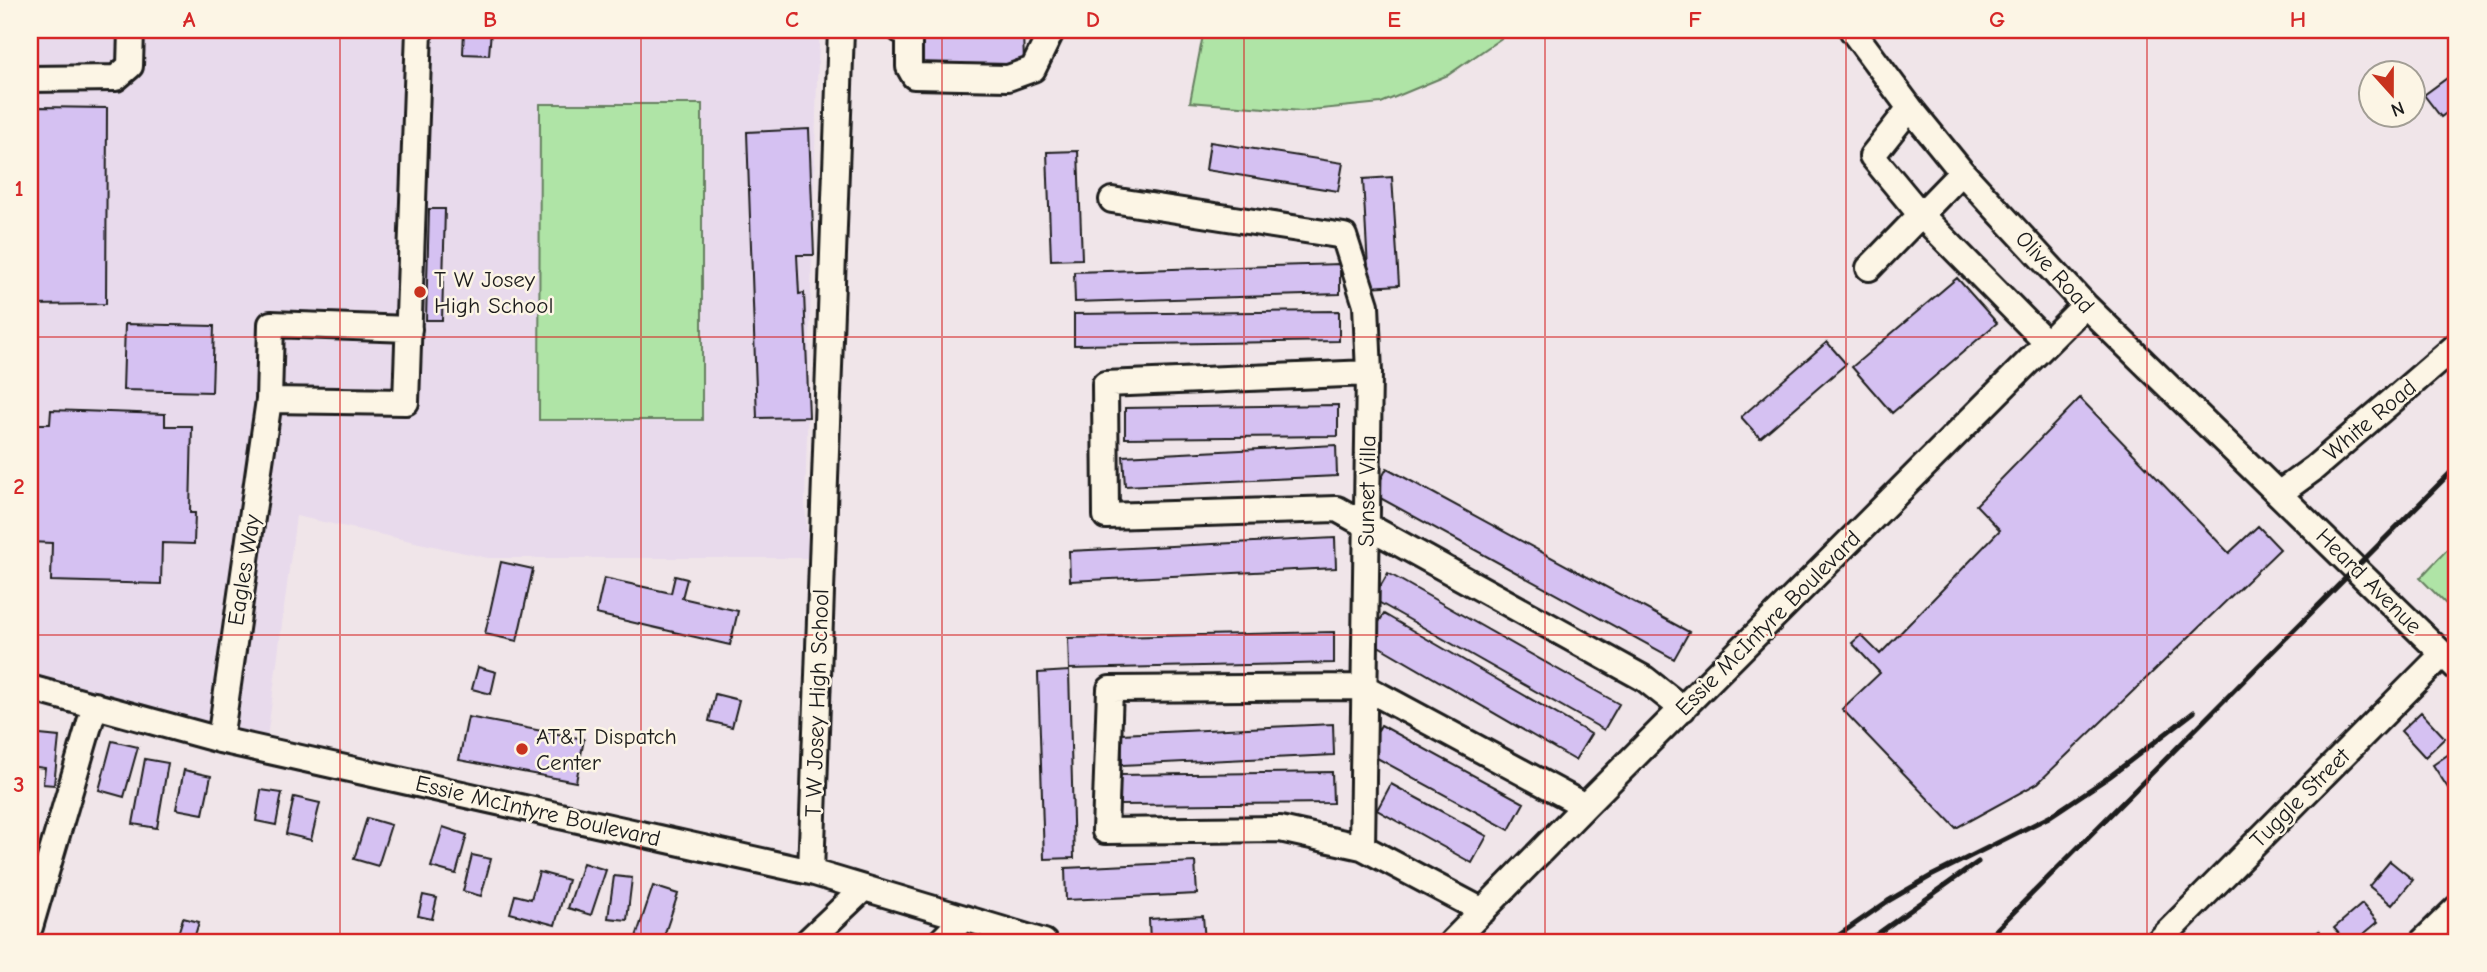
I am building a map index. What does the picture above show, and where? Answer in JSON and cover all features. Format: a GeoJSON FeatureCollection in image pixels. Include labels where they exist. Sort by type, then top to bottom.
{"type":"FeatureCollection","features":[{"type":"Feature","properties":{"kind":"street"},"geometry":{"type":"LineString","coordinates":[[30,79],[116,78],[130,66],[131,30]]}},
{"type":"Feature","properties":{"kind":"street"},"geometry":{"type":"LineString","coordinates":[[269,400],[406,402],[419,30]]}},
{"type":"Feature","properties":{"kind":"street","name":"T W Josey High School"},"geometry":{"type":"LineString","coordinates":[[811,872],[841,30]]}},
{"type":"Feature","properties":{"kind":"street"},"geometry":{"type":"LineString","coordinates":[[900,30],[909,30],[909,67],[914,76],[1008,78],[1033,69],[1052,30]]}},
{"type":"Feature","properties":{"kind":"street","name":"Olive Road"},"geometry":{"type":"LineString","coordinates":[[1854,30],[1910,108],[1962,172],[2084,305],[2280,493]]}},
{"type":"Feature","properties":{"kind":"street"},"geometry":{"type":"LineString","coordinates":[[1910,108],[1872,156],[1920,215],[2048,343]]}},
{"type":"Feature","properties":{"kind":"street"},"geometry":{"type":"LineString","coordinates":[[1869,268],[1962,172]]}},
{"type":"Feature","properties":{"kind":"street","name":"Sunset Villa"},"geometry":{"type":"LineString","coordinates":[[1112,200],[1345,236],[1366,305],[1369,373],[1363,847]]}},
{"type":"Feature","properties":{"kind":"street","name":"Essie McIntyre Boulevard"},"geometry":{"type":"LineString","coordinates":[[1452,942],[2084,305]]}},
{"type":"Feature","properties":{"kind":"street","name":"Eagles Way"},"geometry":{"type":"LineString","coordinates":[[220,740],[269,400],[271,324],[408,330]]}},
{"type":"Feature","properties":{"kind":"street","name":"White Road"},"geometry":{"type":"LineString","coordinates":[[2280,493],[2313,469],[2457,345]]}},
{"type":"Feature","properties":{"kind":"street"},"geometry":{"type":"LineString","coordinates":[[1369,373],[1105,384],[1106,516],[1337,509],[1367,523],[1645,680],[1683,709]]}},
{"type":"Feature","properties":{"kind":"street","name":"Heard Avenue"},"geometry":{"type":"LineString","coordinates":[[2280,493],[2450,661]]}},
{"type":"Feature","properties":{"kind":"street","name":"Tuggle Street"},"geometry":{"type":"LineString","coordinates":[[2158,942],[2450,661]]}},
{"type":"Feature","properties":{"kind":"street"},"geometry":{"type":"LineString","coordinates":[[1483,911],[1363,847],[1280,829],[1105,831],[1110,689],[1364,687],[1585,806]]}},
{"type":"Feature","properties":{"kind":"street","name":"Essie McIntyre Boulevard"},"geometry":{"type":"LineString","coordinates":[[30,688],[220,740],[811,872],[1044,942]]}},
{"type":"Feature","properties":{"kind":"street"},"geometry":{"type":"LineString","coordinates":[[30,927],[95,705]]}},
{"type":"Feature","properties":{"kind":"street"},"geometry":{"type":"LineString","coordinates":[[807,942],[864,888]]}},
{"type":"Feature","properties":{"kind":"street"},"geometry":{"type":"LineString","coordinates":[[2422,942],[2457,908]]}},
{"type":"Feature","properties":{"kind":"street"},"geometry":{"type":"LineString","coordinates":[[940,942],[964,918]]}},
{"type":"Feature","properties":{"kind":"shaded area","name":"T W Josey High School"},"geometry":{"type":"Polygon","coordinates":[[[30,30],[820,30],[805,504],[809,558],[488,558],[296,516],[267,739],[30,674],[30,30]]]}},
{"type":"Feature","properties":{"kind":"green space"},"geometry":{"type":"Polygon","coordinates":[[[1204,30],[1513,30],[1448,75],[1381,103],[1301,111],[1190,102],[1204,30]]]}},
{"type":"Feature","properties":{"kind":"green space"},"geometry":{"type":"Polygon","coordinates":[[[540,104],[702,104],[702,420],[539,420],[540,104]]]}},
{"type":"Feature","properties":{"kind":"green space"},"geometry":{"type":"Polygon","coordinates":[[[2457,539],[2457,615],[2420,578],[2457,539]]]}},
{"type":"Feature","properties":{"kind":"building"},"geometry":{"type":"Polygon","coordinates":[[[464,30],[491,30],[489,55],[463,54],[464,30]]]}},
{"type":"Feature","properties":{"kind":"building"},"geometry":{"type":"Polygon","coordinates":[[[930,30],[1023,30],[1024,64],[914,66],[913,33],[930,33],[930,30]]]}},
{"type":"Feature","properties":{"kind":"building"},"geometry":{"type":"Polygon","coordinates":[[[2450,76],[2457,85],[2457,105],[2441,117],[2428,100],[2428,92],[2450,76]]]}},
{"type":"Feature","properties":{"kind":"building"},"geometry":{"type":"Polygon","coordinates":[[[39,107],[107,108],[106,304],[30,305],[30,123],[38,123],[39,107]]]}},
{"type":"Feature","properties":{"kind":"building"},"geometry":{"type":"Polygon","coordinates":[[[809,129],[814,255],[797,255],[799,294],[804,293],[809,417],[757,418],[747,132],[809,129]]]}},
{"type":"Feature","properties":{"kind":"building"},"geometry":{"type":"Polygon","coordinates":[[[1210,142],[1343,163],[1338,191],[1206,170],[1210,142]]]}},
{"type":"Feature","properties":{"kind":"building"},"geometry":{"type":"Polygon","coordinates":[[[1078,151],[1082,259],[1051,260],[1047,152],[1078,151]]]}},
{"type":"Feature","properties":{"kind":"building"},"geometry":{"type":"Polygon","coordinates":[[[1392,177],[1399,285],[1369,287],[1363,179],[1392,177]]]}},
{"type":"Feature","properties":{"kind":"building"},"geometry":{"type":"Polygon","coordinates":[[[429,209],[445,209],[442,320],[426,320],[429,209]]]}},
{"type":"Feature","properties":{"kind":"building"},"geometry":{"type":"Polygon","coordinates":[[[1340,264],[1340,294],[1075,302],[1074,272],[1340,264]]]}},
{"type":"Feature","properties":{"kind":"building"},"geometry":{"type":"Polygon","coordinates":[[[1957,278],[1997,323],[1892,413],[1852,367],[1957,278]]]}},
{"type":"Feature","properties":{"kind":"building"},"geometry":{"type":"Polygon","coordinates":[[[1339,311],[1339,341],[1074,345],[1074,314],[1339,311]]]}},
{"type":"Feature","properties":{"kind":"building"},"geometry":{"type":"Polygon","coordinates":[[[125,324],[214,326],[212,392],[123,390],[125,324]]]}},
{"type":"Feature","properties":{"kind":"building"},"geometry":{"type":"Polygon","coordinates":[[[1827,342],[1846,364],[1760,438],[1741,417],[1827,342]]]}},
{"type":"Feature","properties":{"kind":"building"},"geometry":{"type":"Polygon","coordinates":[[[2080,398],[2229,553],[2258,526],[2280,549],[2038,783],[1956,828],[1842,709],[1880,673],[1852,643],[1861,635],[1880,654],[2000,530],[1976,505],[2080,398]]]}},
{"type":"Feature","properties":{"kind":"building"},"geometry":{"type":"Polygon","coordinates":[[[1338,405],[1338,436],[1125,438],[1125,408],[1338,405]]]}},
{"type":"Feature","properties":{"kind":"building"},"geometry":{"type":"Polygon","coordinates":[[[51,410],[165,414],[165,426],[192,426],[190,513],[195,513],[194,544],[162,543],[161,584],[51,581],[52,543],[30,542],[30,424],[50,424],[51,410]]]}},
{"type":"Feature","properties":{"kind":"building"},"geometry":{"type":"Polygon","coordinates":[[[1336,445],[1337,476],[1125,486],[1123,456],[1336,445]]]}},
{"type":"Feature","properties":{"kind":"building"},"geometry":{"type":"Polygon","coordinates":[[[1387,468],[1689,632],[1674,659],[1373,494],[1387,468]]]}},
{"type":"Feature","properties":{"kind":"building"},"geometry":{"type":"Polygon","coordinates":[[[1335,538],[1336,568],[1070,581],[1069,551],[1335,538]]]}},
{"type":"Feature","properties":{"kind":"building"},"geometry":{"type":"Polygon","coordinates":[[[501,562],[533,569],[517,641],[485,634],[501,562]]]}},
{"type":"Feature","properties":{"kind":"building"},"geometry":{"type":"Polygon","coordinates":[[[1388,573],[1619,704],[1604,730],[1373,599],[1388,573]]]}},
{"type":"Feature","properties":{"kind":"building"},"geometry":{"type":"Polygon","coordinates":[[[675,576],[687,579],[682,598],[738,611],[730,645],[596,614],[604,578],[671,593],[675,576]]]}},
{"type":"Feature","properties":{"kind":"building"},"geometry":{"type":"Polygon","coordinates":[[[1384,614],[1591,734],[1575,760],[1368,640],[1384,614]]]}},
{"type":"Feature","properties":{"kind":"building"},"geometry":{"type":"Polygon","coordinates":[[[1334,632],[1334,663],[1069,669],[1068,638],[1334,632]]]}},
{"type":"Feature","properties":{"kind":"building"},"geometry":{"type":"Polygon","coordinates":[[[478,667],[496,672],[491,694],[472,689],[478,667]]]}},
{"type":"Feature","properties":{"kind":"building"},"geometry":{"type":"Polygon","coordinates":[[[1069,671],[1074,858],[1044,859],[1038,673],[1069,671]]]}},
{"type":"Feature","properties":{"kind":"building"},"geometry":{"type":"Polygon","coordinates":[[[715,694],[739,700],[732,727],[709,721],[715,694]]]}},
{"type":"Feature","properties":{"kind":"building"},"geometry":{"type":"Polygon","coordinates":[[[2421,712],[2445,738],[2425,757],[2401,731],[2421,712]]]}},
{"type":"Feature","properties":{"kind":"building","name":"AT&T Dispatch Center"},"geometry":{"type":"Polygon","coordinates":[[[468,717],[584,739],[576,782],[459,760],[468,717]]]}},
{"type":"Feature","properties":{"kind":"building"},"geometry":{"type":"Polygon","coordinates":[[[1333,724],[1334,755],[1122,765],[1121,734],[1333,724]]]}},
{"type":"Feature","properties":{"kind":"building"},"geometry":{"type":"Polygon","coordinates":[[[1381,725],[1524,803],[1509,830],[1366,752],[1381,725]]]}},
{"type":"Feature","properties":{"kind":"building"},"geometry":{"type":"Polygon","coordinates":[[[30,734],[59,737],[54,785],[43,784],[45,768],[30,766],[30,734]]]}},
{"type":"Feature","properties":{"kind":"building"},"geometry":{"type":"Polygon","coordinates":[[[112,741],[138,747],[124,797],[99,790],[112,741]]]}},
{"type":"Feature","properties":{"kind":"building"},"geometry":{"type":"Polygon","coordinates":[[[2456,749],[2457,781],[2448,788],[2433,765],[2456,749]]]}},
{"type":"Feature","properties":{"kind":"building"},"geometry":{"type":"Polygon","coordinates":[[[145,759],[168,763],[157,828],[133,824],[145,759]]]}},
{"type":"Feature","properties":{"kind":"building"},"geometry":{"type":"Polygon","coordinates":[[[184,770],[211,776],[203,814],[176,809],[184,770]]]}},
{"type":"Feature","properties":{"kind":"building"},"geometry":{"type":"Polygon","coordinates":[[[1332,772],[1333,803],[1119,805],[1119,775],[1332,772]]]}},
{"type":"Feature","properties":{"kind":"building"},"geometry":{"type":"Polygon","coordinates":[[[1391,784],[1487,836],[1472,863],[1377,810],[1391,784]]]}},
{"type":"Feature","properties":{"kind":"building"},"geometry":{"type":"Polygon","coordinates":[[[261,790],[282,793],[276,825],[256,821],[261,790]]]}},
{"type":"Feature","properties":{"kind":"building"},"geometry":{"type":"Polygon","coordinates":[[[294,797],[320,803],[311,840],[286,834],[294,797]]]}},
{"type":"Feature","properties":{"kind":"building"},"geometry":{"type":"Polygon","coordinates":[[[367,818],[391,825],[378,866],[354,859],[367,818]]]}},
{"type":"Feature","properties":{"kind":"building"},"geometry":{"type":"Polygon","coordinates":[[[443,827],[467,835],[456,874],[431,867],[443,827]]]}},
{"type":"Feature","properties":{"kind":"building"},"geometry":{"type":"Polygon","coordinates":[[[472,855],[491,859],[481,896],[463,891],[472,855]]]}},
{"type":"Feature","properties":{"kind":"building"},"geometry":{"type":"Polygon","coordinates":[[[2390,861],[2413,880],[2392,905],[2369,886],[2390,861]]]}},
{"type":"Feature","properties":{"kind":"building"},"geometry":{"type":"Polygon","coordinates":[[[1195,862],[1197,894],[1066,900],[1065,868],[1195,862]]]}},
{"type":"Feature","properties":{"kind":"building"},"geometry":{"type":"Polygon","coordinates":[[[583,863],[606,870],[591,915],[568,908],[583,863]]]}},
{"type":"Feature","properties":{"kind":"building"},"geometry":{"type":"Polygon","coordinates":[[[539,872],[568,880],[555,925],[510,913],[515,895],[531,899],[539,872]]]}},
{"type":"Feature","properties":{"kind":"building"},"geometry":{"type":"Polygon","coordinates":[[[614,876],[632,878],[627,920],[608,918],[614,876]]]}},
{"type":"Feature","properties":{"kind":"building"},"geometry":{"type":"Polygon","coordinates":[[[653,886],[678,894],[662,942],[636,937],[653,886]]]}},
{"type":"Feature","properties":{"kind":"building"},"geometry":{"type":"Polygon","coordinates":[[[423,895],[437,898],[432,919],[418,916],[423,895]]]}},
{"type":"Feature","properties":{"kind":"building"},"geometry":{"type":"Polygon","coordinates":[[[2362,904],[2378,922],[2354,942],[2346,942],[2334,928],[2362,904]]]}},
{"type":"Feature","properties":{"kind":"building"},"geometry":{"type":"Polygon","coordinates":[[[1203,916],[1205,942],[1150,942],[1149,919],[1203,916]]]}},
{"type":"Feature","properties":{"kind":"building"},"geometry":{"type":"Polygon","coordinates":[[[183,918],[199,922],[193,942],[177,937],[183,918]]]}},
{"type":"Feature","properties":{"kind":"building"},"geometry":{"type":"Polygon","coordinates":[[[2319,931],[2328,942],[2305,942],[2319,931]]]}},
{"type":"Feature","properties":{"kind":"railway"},"geometry":{"type":"LineString","coordinates":[[1984,942],[2457,466]]}},
{"type":"Feature","properties":{"kind":"railway"},"geometry":{"type":"LineString","coordinates":[[1829,942],[1888,901],[1931,876],[2049,817],[2109,777],[2194,712]]}},
{"type":"Feature","properties":{"kind":"railway"},"geometry":{"type":"LineString","coordinates":[[1866,942],[1978,862]]}},
{"type":"Feature","properties":{"kind":"place","name":"T W Josey High School"},"geometry":{"type":"Point","coordinates":[420,292]}},
{"type":"Feature","properties":{"kind":"place","name":"AT&T Dispatch Center"},"geometry":{"type":"Point","coordinates":[522,749]}}]}
